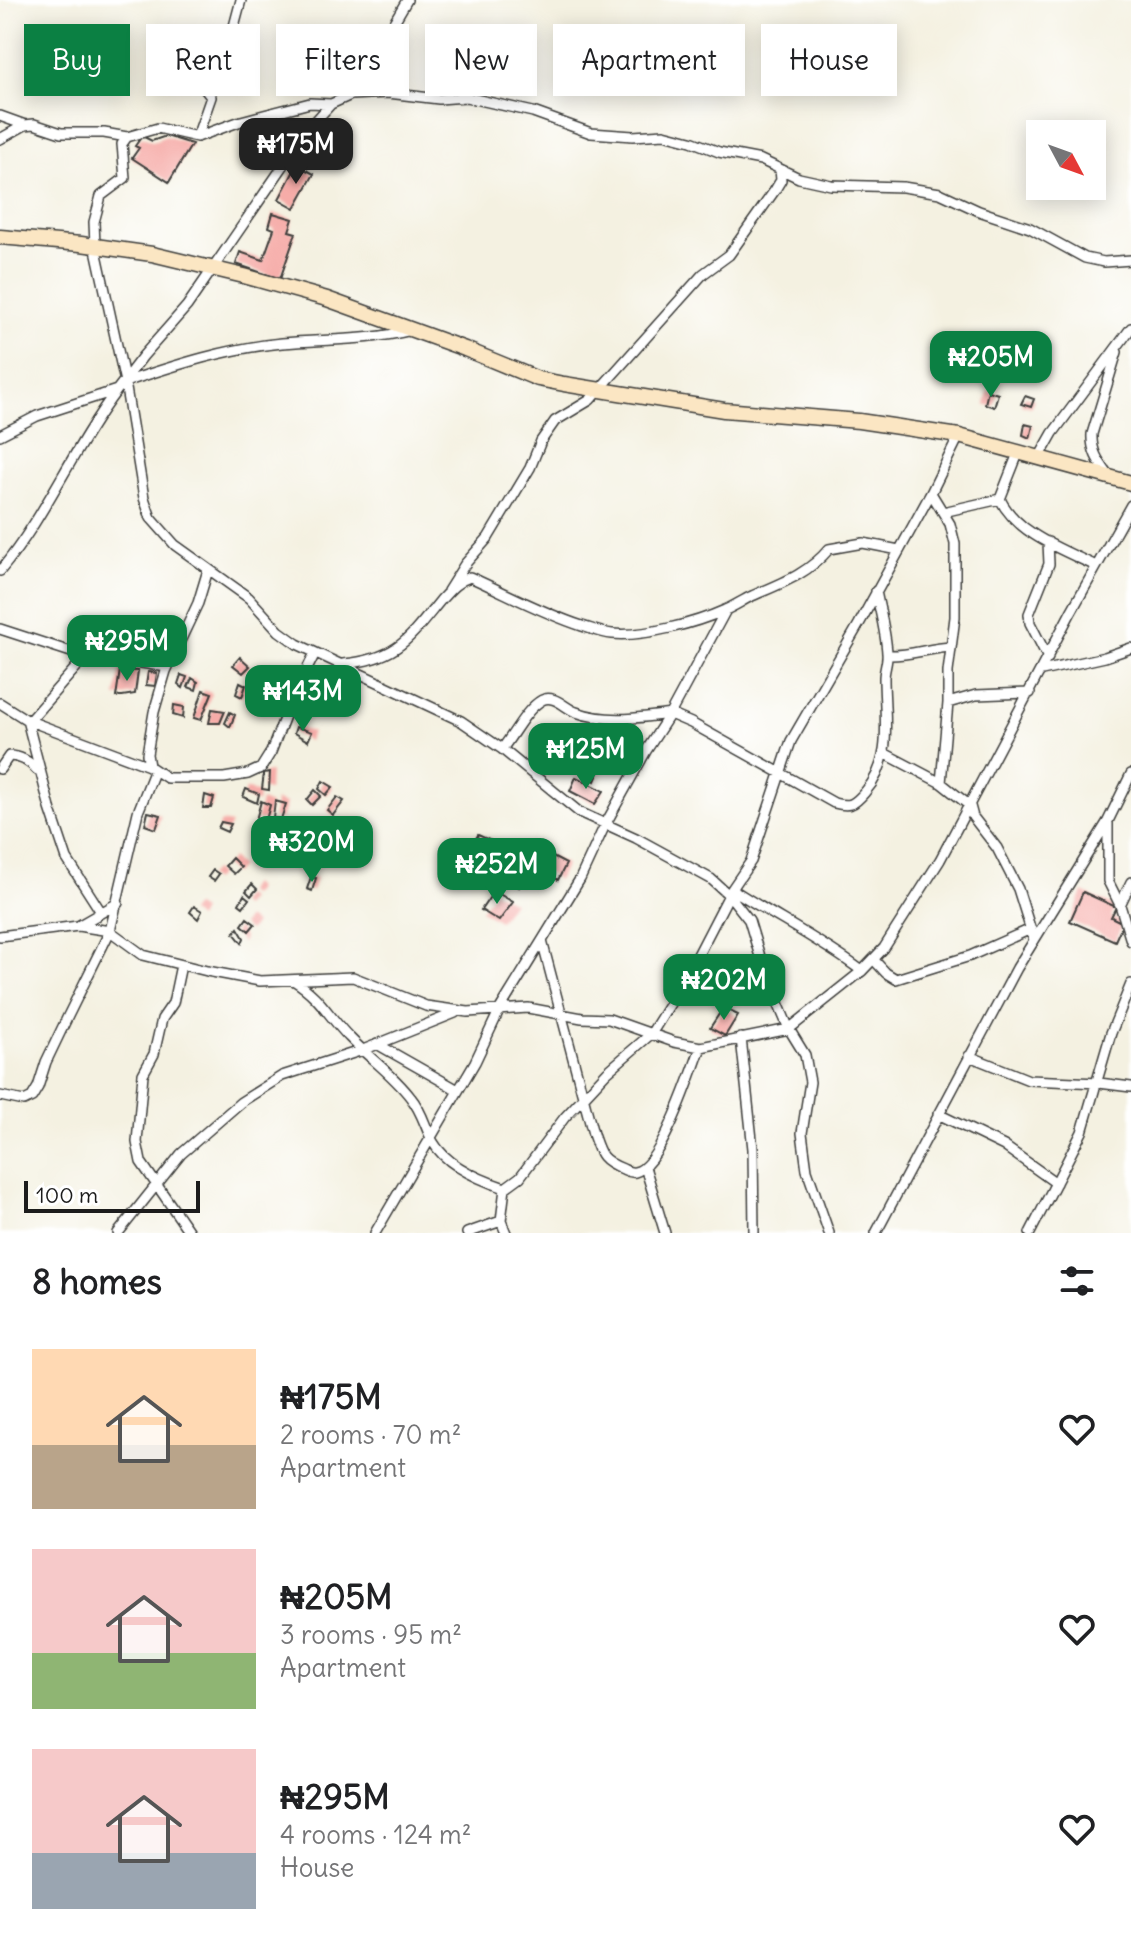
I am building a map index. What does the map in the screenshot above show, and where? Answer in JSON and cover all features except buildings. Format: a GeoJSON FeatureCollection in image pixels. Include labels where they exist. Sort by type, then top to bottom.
{"type":"FeatureCollection","features":[{"type":"Feature","properties":{"kind":"street"},"geometry":{"type":"LineString","coordinates":[[197,137],[211,97],[204,88],[232,55],[233,30],[241,0]]}},
{"type":"Feature","properties":{"kind":"street"},"geometry":{"type":"LineString","coordinates":[[393,24],[407,0]]}},
{"type":"Feature","properties":{"kind":"street"},"geometry":{"type":"LineString","coordinates":[[0,571],[27,538],[55,487],[117,390],[187,306],[310,127],[331,104],[349,96]]}},
{"type":"Feature","properties":{"kind":"street"},"geometry":{"type":"LineString","coordinates":[[409,96],[466,97],[533,112],[591,133],[633,136],[664,134],[719,152],[761,160],[799,178],[831,185],[903,187],[940,193],[979,211],[1030,228],[1085,258],[1104,262],[1131,260]]}},
{"type":"Feature","properties":{"kind":"street"},"geometry":{"type":"LineString","coordinates":[[0,139],[25,125],[34,124],[61,133],[104,133],[127,137],[158,128],[197,137],[241,121],[310,103],[331,104]]}},
{"type":"Feature","properties":{"kind":"street"},"geometry":{"type":"LineString","coordinates":[[0,116],[25,125]]}},
{"type":"Feature","properties":{"kind":"street"},"geometry":{"type":"LineString","coordinates":[[127,137],[122,144],[125,178],[106,191],[97,204],[95,245],[125,382],[144,498],[151,518],[175,545],[249,598],[279,631],[315,653],[444,712],[502,749],[579,812],[636,838],[711,879],[801,933],[830,946],[862,971]]}},
{"type":"Feature","properties":{"kind":"street"},"geometry":{"type":"LineString","coordinates":[[448,591],[465,564],[488,538],[555,421],[582,406],[600,389],[694,283],[736,248],[781,180],[780,169]]}},
{"type":"Feature","properties":{"kind":"street"},"geometry":{"type":"LineString","coordinates":[[0,237],[95,245],[152,254],[327,299],[538,379],[724,410],[859,421],[959,436],[1131,483]]}},
{"type":"Feature","properties":{"kind":"street"},"geometry":{"type":"LineString","coordinates":[[1040,456],[1053,433],[1131,328]]}},
{"type":"Feature","properties":{"kind":"street"},"geometry":{"type":"LineString","coordinates":[[125,382],[236,350],[282,343],[368,338],[413,330]]}},
{"type":"Feature","properties":{"kind":"street"},"geometry":{"type":"LineString","coordinates":[[1109,476],[1095,457],[1091,445],[1119,345]]}},
{"type":"Feature","properties":{"kind":"street"},"geometry":{"type":"LineString","coordinates":[[0,435],[37,416],[117,390]]}},
{"type":"Feature","properties":{"kind":"street"},"geometry":{"type":"LineString","coordinates":[[506,1233],[501,1221],[505,1188],[520,1177],[585,1095],[651,1034],[708,939],[731,892],[751,861],[797,728],[931,493],[959,436]]}},
{"type":"Feature","properties":{"kind":"street"},"geometry":{"type":"LineString","coordinates":[[1019,451],[1000,499],[1007,514],[1048,542],[1096,566]]}},
{"type":"Feature","properties":{"kind":"street"},"geometry":{"type":"LineString","coordinates":[[931,493],[950,524],[955,544],[955,617],[941,783]]}},
{"type":"Feature","properties":{"kind":"street"},"geometry":{"type":"LineString","coordinates":[[943,512],[1000,499]]}},
{"type":"Feature","properties":{"kind":"street"},"geometry":{"type":"LineString","coordinates":[[0,936],[78,926],[110,931],[143,955],[260,981],[353,977],[408,1001],[458,1011],[528,1008],[609,1019],[674,1042],[701,1047],[789,1029],[874,960],[940,860],[1131,505]]}},
{"type":"Feature","properties":{"kind":"street"},"geometry":{"type":"LineString","coordinates":[[1048,542],[1049,564],[1029,614],[1030,623],[1048,658]]}},
{"type":"Feature","properties":{"kind":"street"},"geometry":{"type":"LineString","coordinates":[[343,665],[384,657],[401,645],[448,591],[462,579],[470,577],[538,611],[611,634],[668,628],[726,610],[795,578],[818,563],[829,549],[863,543],[899,550]]}},
{"type":"Feature","properties":{"kind":"street"},"geometry":{"type":"LineString","coordinates":[[0,1096],[20,1101],[32,1097],[86,976],[110,931],[138,812],[152,769],[147,754],[154,712],[167,667],[198,603],[208,570]]}},
{"type":"Feature","properties":{"kind":"street"},"geometry":{"type":"LineString","coordinates":[[502,749],[534,706],[545,698],[551,698],[576,712],[605,718],[670,714],[834,803],[849,807],[872,785],[884,753],[884,674],[888,655],[876,591]]}},
{"type":"Feature","properties":{"kind":"street"},"geometry":{"type":"LineString","coordinates":[[375,1233],[475,1062],[500,1009],[580,879],[605,825],[726,610]]}},
{"type":"Feature","properties":{"kind":"street"},"geometry":{"type":"LineString","coordinates":[[0,629],[71,652],[167,667]]}},
{"type":"Feature","properties":{"kind":"street"},"geometry":{"type":"LineString","coordinates":[[888,655],[951,647]]}},
{"type":"Feature","properties":{"kind":"street"},"geometry":{"type":"LineString","coordinates":[[1042,671],[1131,648]]}},
{"type":"Feature","properties":{"kind":"street"},"geometry":{"type":"LineString","coordinates":[[0,703],[28,720],[152,769],[167,778],[224,778],[248,774],[261,768],[315,653]]}},
{"type":"Feature","properties":{"kind":"street"},"geometry":{"type":"LineString","coordinates":[[28,720],[87,655]]}},
{"type":"Feature","properties":{"kind":"street"},"geometry":{"type":"LineString","coordinates":[[948,703],[976,695],[1030,693]]}},
{"type":"Feature","properties":{"kind":"street"},"geometry":{"type":"LineString","coordinates":[[28,720],[67,859],[101,912]]}},
{"type":"Feature","properties":{"kind":"street"},"geometry":{"type":"LineString","coordinates":[[884,753],[941,783],[970,806],[973,817],[997,848],[1018,889],[1032,934]]}},
{"type":"Feature","properties":{"kind":"street"},"geometry":{"type":"LineString","coordinates":[[0,769],[9,756],[18,756],[31,763],[41,774]]}},
{"type":"Feature","properties":{"kind":"street"},"geometry":{"type":"LineString","coordinates":[[876,1233],[1032,934],[1108,821],[1131,774]]}},
{"type":"Feature","properties":{"kind":"street"},"geometry":{"type":"LineString","coordinates":[[1108,821],[1108,881],[1120,905],[1131,941]]}},
{"type":"Feature","properties":{"kind":"street"},"geometry":{"type":"LineString","coordinates":[[1120,905],[1131,882]]}},
{"type":"Feature","properties":{"kind":"street"},"geometry":{"type":"LineString","coordinates":[[731,892],[749,920],[764,970],[789,1029],[805,1055],[810,1082],[802,1133],[807,1170],[829,1233]]}},
{"type":"Feature","properties":{"kind":"street"},"geometry":{"type":"LineString","coordinates":[[78,926],[118,903]]}},
{"type":"Feature","properties":{"kind":"street"},"geometry":{"type":"LineString","coordinates":[[874,960],[896,979],[1032,934]]}},
{"type":"Feature","properties":{"kind":"street"},"geometry":{"type":"LineString","coordinates":[[542,941],[600,1156],[629,1172],[634,1173],[645,1167],[668,1133],[701,1047]]}},
{"type":"Feature","properties":{"kind":"street"},"geometry":{"type":"LineString","coordinates":[[181,965],[173,1003],[159,1028],[154,1054],[143,1074],[137,1142],[141,1162],[190,1233]]}},
{"type":"Feature","properties":{"kind":"street"},"geometry":{"type":"LineString","coordinates":[[293,980],[313,992],[348,1036],[405,1089],[418,1107],[434,1145],[451,1161],[487,1182],[505,1188]]}},
{"type":"Feature","properties":{"kind":"street"},"geometry":{"type":"LineString","coordinates":[[1030,1233],[1082,1132],[1099,1083],[1111,1033],[1131,984]]}},
{"type":"Feature","properties":{"kind":"street"},"geometry":{"type":"LineString","coordinates":[[118,1233],[181,1154],[241,1102],[282,1076],[363,1050],[458,1011]]}},
{"type":"Feature","properties":{"kind":"street"},"geometry":{"type":"LineString","coordinates":[[741,1038],[753,1149],[754,1233]]}},
{"type":"Feature","properties":{"kind":"street"},"geometry":{"type":"LineString","coordinates":[[377,1044],[458,1090]]}},
{"type":"Feature","properties":{"kind":"street"},"geometry":{"type":"LineString","coordinates":[[969,1056],[1029,1080],[1131,1087]]}},
{"type":"Feature","properties":{"kind":"street"},"geometry":{"type":"LineString","coordinates":[[938,1114],[1004,1146],[1056,1183]]}},
{"type":"Feature","properties":{"kind":"street"},"geometry":{"type":"LineString","coordinates":[[645,1167],[665,1233]]}},
{"type":"Feature","properties":{"kind":"street"},"geometry":{"type":"LineString","coordinates":[[467,1233],[501,1221]]}}]}
